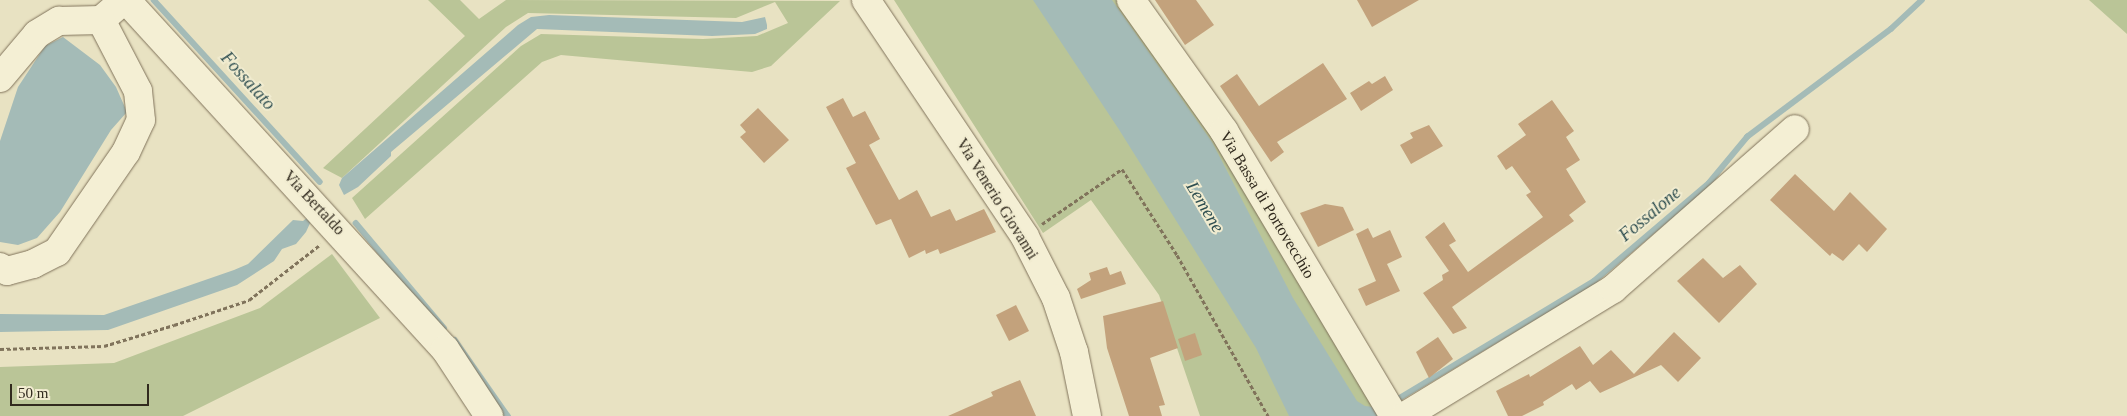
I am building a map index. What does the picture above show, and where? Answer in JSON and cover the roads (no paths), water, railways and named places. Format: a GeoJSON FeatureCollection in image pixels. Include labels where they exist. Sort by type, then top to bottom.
{"type":"FeatureCollection","features":[{"type":"Feature","properties":{"kind":"street"},"geometry":{"type":"LineString","coordinates":[[0,78],[37,34],[59,22],[102,20],[125,0]]}},
{"type":"Feature","properties":{"kind":"street","name":"Via Bertaldo"},"geometry":{"type":"LineString","coordinates":[[125,0],[338,229],[445,349],[489,416]]}},
{"type":"Feature","properties":{"kind":"street","name":"Via Venerio Giovanni"},"geometry":{"type":"LineString","coordinates":[[866,0],[1025,237],[1056,298],[1074,352],[1087,416]]}},
{"type":"Feature","properties":{"kind":"street","name":"Via Bassa di Portovecchio"},"geometry":{"type":"LineString","coordinates":[[1131,0],[1224,131],[1393,410]]}},
{"type":"Feature","properties":{"kind":"street"},"geometry":{"type":"LineString","coordinates":[[0,267],[8,271],[33,264],[57,252],[126,152],[141,120],[138,92],[102,20]]}},
{"type":"Feature","properties":{"kind":"street"},"geometry":{"type":"LineString","coordinates":[[1393,410],[1613,290],[1795,129]]}},
{"type":"Feature","properties":{"kind":"water","name":"Lemene"},"geometry":{"type":"Polygon","coordinates":[[[1033,0],[1112,0],[1212,142],[1293,298],[1357,401],[1365,406],[1374,407],[1379,416],[1289,416],[1256,348],[1118,128],[1033,0]]]}},
{"type":"Feature","properties":{"kind":"water"},"geometry":{"type":"Polygon","coordinates":[[[549,15],[742,22],[765,17],[767,29],[755,34],[712,36],[537,29],[391,152],[391,156],[358,187],[344,195],[339,185],[342,178],[518,25],[531,17],[549,15]]]}},
{"type":"Feature","properties":{"kind":"water"},"geometry":{"type":"Polygon","coordinates":[[[63,37],[100,65],[116,87],[127,112],[111,130],[60,212],[37,238],[18,245],[0,242],[0,141],[18,87],[45,46],[63,37]]]}},
{"type":"Feature","properties":{"kind":"water"},"geometry":{"type":"Polygon","coordinates":[[[308,217],[311,221],[306,232],[296,244],[282,249],[274,261],[237,285],[108,330],[0,332],[0,314],[104,315],[234,270],[248,264],[293,220],[303,221],[308,217]]]}},
{"type":"Feature","properties":{"kind":"waterway","name":"Fossalato"},"geometry":{"type":"LineString","coordinates":[[154,0],[320,182]]}},
{"type":"Feature","properties":{"kind":"waterway","name":"Fossalone"},"geometry":{"type":"LineString","coordinates":[[1393,402],[1594,281],[1709,183],[1747,137],[1891,29],[1922,0]]}},
{"type":"Feature","properties":{"kind":"waterway","name":"Fossalato"},"geometry":{"type":"LineString","coordinates":[[356,223],[444,328]]}},
{"type":"Feature","properties":{"kind":"waterway","name":"Fossalato"},"geometry":{"type":"LineString","coordinates":[[455,340],[508,416]]}}]}
